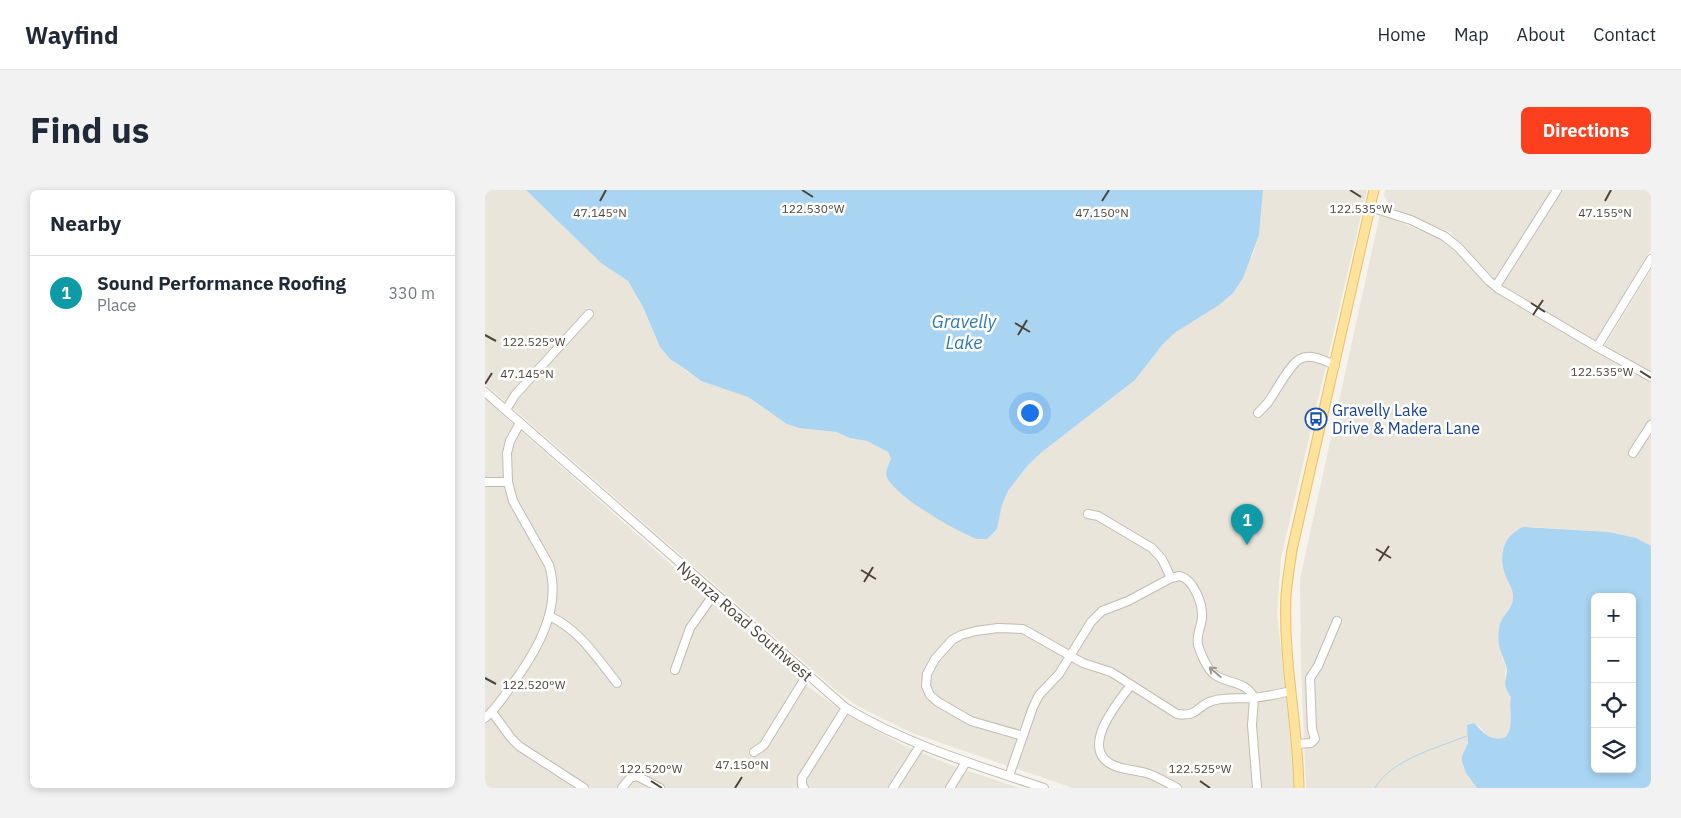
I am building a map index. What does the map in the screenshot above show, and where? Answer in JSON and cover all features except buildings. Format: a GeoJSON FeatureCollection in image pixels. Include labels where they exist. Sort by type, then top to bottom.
{"type":"FeatureCollection","features":[{"type":"Feature","properties":{"kind":"main road"},"geometry":{"type":"LineString","coordinates":[[1299,788],[1286,609],[1289,573],[1292,550],[1374,190]]}},
{"type":"Feature","properties":{"kind":"street"},"geometry":{"type":"LineString","coordinates":[[1496,286],[1557,190]]}},
{"type":"Feature","properties":{"kind":"street"},"geometry":{"type":"LineString","coordinates":[[1370,207],[1411,220],[1448,239],[1496,286],[1651,377]]}},
{"type":"Feature","properties":{"kind":"street"},"geometry":{"type":"LineString","coordinates":[[1597,347],[1651,259]]}},
{"type":"Feature","properties":{"kind":"street"},"geometry":{"type":"LineString","coordinates":[[506,410],[515,395],[589,314]]}},
{"type":"Feature","properties":{"kind":"street"},"geometry":{"type":"LineString","coordinates":[[1258,413],[1268,403],[1293,366],[1301,359],[1307,357],[1319,359],[1335,365]]}},
{"type":"Feature","properties":{"kind":"street","name":"Nyanza Road Southwest"},"geometry":{"type":"LineString","coordinates":[[485,392],[846,708],[879,728],[920,746],[1044,788]]}},
{"type":"Feature","properties":{"kind":"street"},"geometry":{"type":"LineString","coordinates":[[485,718],[501,702],[532,655],[549,616],[553,588],[552,575],[545,556],[513,501],[507,482],[506,470],[509,446],[520,423]]}},
{"type":"Feature","properties":{"kind":"street"},"geometry":{"type":"LineString","coordinates":[[1633,453],[1651,425]]}},
{"type":"Feature","properties":{"kind":"street"},"geometry":{"type":"LineString","coordinates":[[485,482],[507,482]]}},
{"type":"Feature","properties":{"kind":"street"},"geometry":{"type":"LineString","coordinates":[[1088,514],[1099,516],[1152,548],[1162,559],[1171,578]]}},
{"type":"Feature","properties":{"kind":"street"},"geometry":{"type":"LineString","coordinates":[[1009,776],[1039,695],[1059,674],[1095,616],[1177,576],[1184,577],[1197,595],[1202,618],[1198,642],[1210,669],[1218,677],[1248,688],[1254,698],[1252,725],[1257,788]]}},
{"type":"Feature","properties":{"kind":"street"},"geometry":{"type":"LineString","coordinates":[[675,670],[690,628],[714,594]]}},
{"type":"Feature","properties":{"kind":"street"},"geometry":{"type":"LineString","coordinates":[[549,616],[563,624],[584,641],[617,683]]}},
{"type":"Feature","properties":{"kind":"street"},"geometry":{"type":"LineString","coordinates":[[1296,744],[1311,743],[1315,739],[1311,728],[1310,678],[1318,666],[1337,621]]}},
{"type":"Feature","properties":{"kind":"street"},"geometry":{"type":"LineString","coordinates":[[1023,736],[967,719],[937,702],[928,692],[926,678],[930,666],[944,647],[955,638],[976,631],[998,628],[1023,629],[1083,663],[1108,670],[1177,714],[1194,713],[1207,703],[1215,700],[1254,698],[1291,691]]}},
{"type":"Feature","properties":{"kind":"street"},"geometry":{"type":"LineString","coordinates":[[754,752],[764,745],[807,675]]}},
{"type":"Feature","properties":{"kind":"street"},"geometry":{"type":"LineString","coordinates":[[1131,685],[1103,728],[1099,739],[1102,754],[1113,765],[1146,773],[1177,788]]}},
{"type":"Feature","properties":{"kind":"street"},"geometry":{"type":"LineString","coordinates":[[803,786],[802,778],[846,708]]}},
{"type":"Feature","properties":{"kind":"street"},"geometry":{"type":"LineString","coordinates":[[492,712],[519,746],[584,788]]}},
{"type":"Feature","properties":{"kind":"street"},"geometry":{"type":"LineString","coordinates":[[893,788],[920,746]]}},
{"type":"Feature","properties":{"kind":"street"},"geometry":{"type":"LineString","coordinates":[[950,788],[967,762]]}},
{"type":"Feature","properties":{"kind":"street"},"geometry":{"type":"LineString","coordinates":[[622,788],[630,778],[637,776],[660,788]]}},
{"type":"Feature","properties":{"kind":"shaded area"},"geometry":{"type":"Polygon","coordinates":[[[485,190],[526,190],[601,263],[628,281],[643,307],[660,347],[670,359],[695,377],[701,381],[748,397],[770,413],[799,428],[836,432],[850,438],[867,441],[883,449],[888,452],[891,459],[886,471],[891,484],[923,510],[970,537],[997,529],[1002,505],[1008,491],[1028,465],[1135,380],[1163,344],[1191,322],[1252,257],[1259,235],[1263,190],[1367,190],[1281,558],[1277,614],[1296,788],[1073,788],[912,733],[859,707],[839,693],[485,384],[485,190]]]}},
{"type":"Feature","properties":{"kind":"shaded area"},"geometry":{"type":"Polygon","coordinates":[[[1385,190],[1651,190],[1651,249],[1595,341],[1502,287],[1450,232],[1392,209],[1384,196],[1385,190]]]}},
{"type":"Feature","properties":{"kind":"shaded area"},"geometry":{"type":"Polygon","coordinates":[[[1380,214],[1439,238],[1494,289],[1600,353],[1651,270],[1651,546],[1636,538],[1609,532],[1532,527],[1515,531],[1509,537],[1502,551],[1504,572],[1514,598],[1506,612],[1502,659],[1506,666],[1505,679],[1511,697],[1510,713],[1512,720],[1510,731],[1506,737],[1500,739],[1487,736],[1474,723],[1468,725],[1468,743],[1462,756],[1462,762],[1466,773],[1477,788],[1306,788],[1300,579],[1380,214]]]}},
{"type":"Feature","properties":{"kind":"shaded area"},"geometry":{"type":"Polygon","coordinates":[[[485,399],[810,688],[851,717],[905,746],[956,767],[1020,788],[485,788],[485,399]]]}},
{"type":"Feature","properties":{"kind":"water","name":"Gravelly Lake"},"geometry":{"type":"Polygon","coordinates":[[[526,190],[1263,190],[1259,235],[1243,278],[1233,293],[1219,305],[1176,332],[1163,344],[1135,380],[1028,465],[1008,491],[1002,505],[997,529],[987,539],[977,539],[941,521],[899,491],[890,482],[886,474],[891,459],[888,452],[867,441],[850,438],[836,432],[799,428],[787,424],[748,397],[701,381],[670,359],[660,347],[643,307],[628,281],[601,263],[526,190]]]}},
{"type":"Feature","properties":{"kind":"water"},"geometry":{"type":"Polygon","coordinates":[[[1523,527],[1609,532],[1636,538],[1651,546],[1651,788],[1477,788],[1466,773],[1462,756],[1468,743],[1467,725],[1474,723],[1488,736],[1500,738],[1506,737],[1511,723],[1511,697],[1505,683],[1507,669],[1498,636],[1501,620],[1513,600],[1513,593],[1504,571],[1502,557],[1507,540],[1523,527]]]}},
{"type":"Feature","properties":{"kind":"waterway"},"geometry":{"type":"LineString","coordinates":[[1375,788],[1382,778],[1403,762],[1467,736]]}},
{"type":"Feature","properties":{"kind":"place","name":"Gravelly Lake Drive & Madera Lane"},"geometry":{"type":"Point","coordinates":[1316,419]}},
{"type":"Feature","properties":{"kind":"place","name":"Sound Performance Roofing"},"geometry":{"type":"Point","coordinates":[1247,545]}}]}
